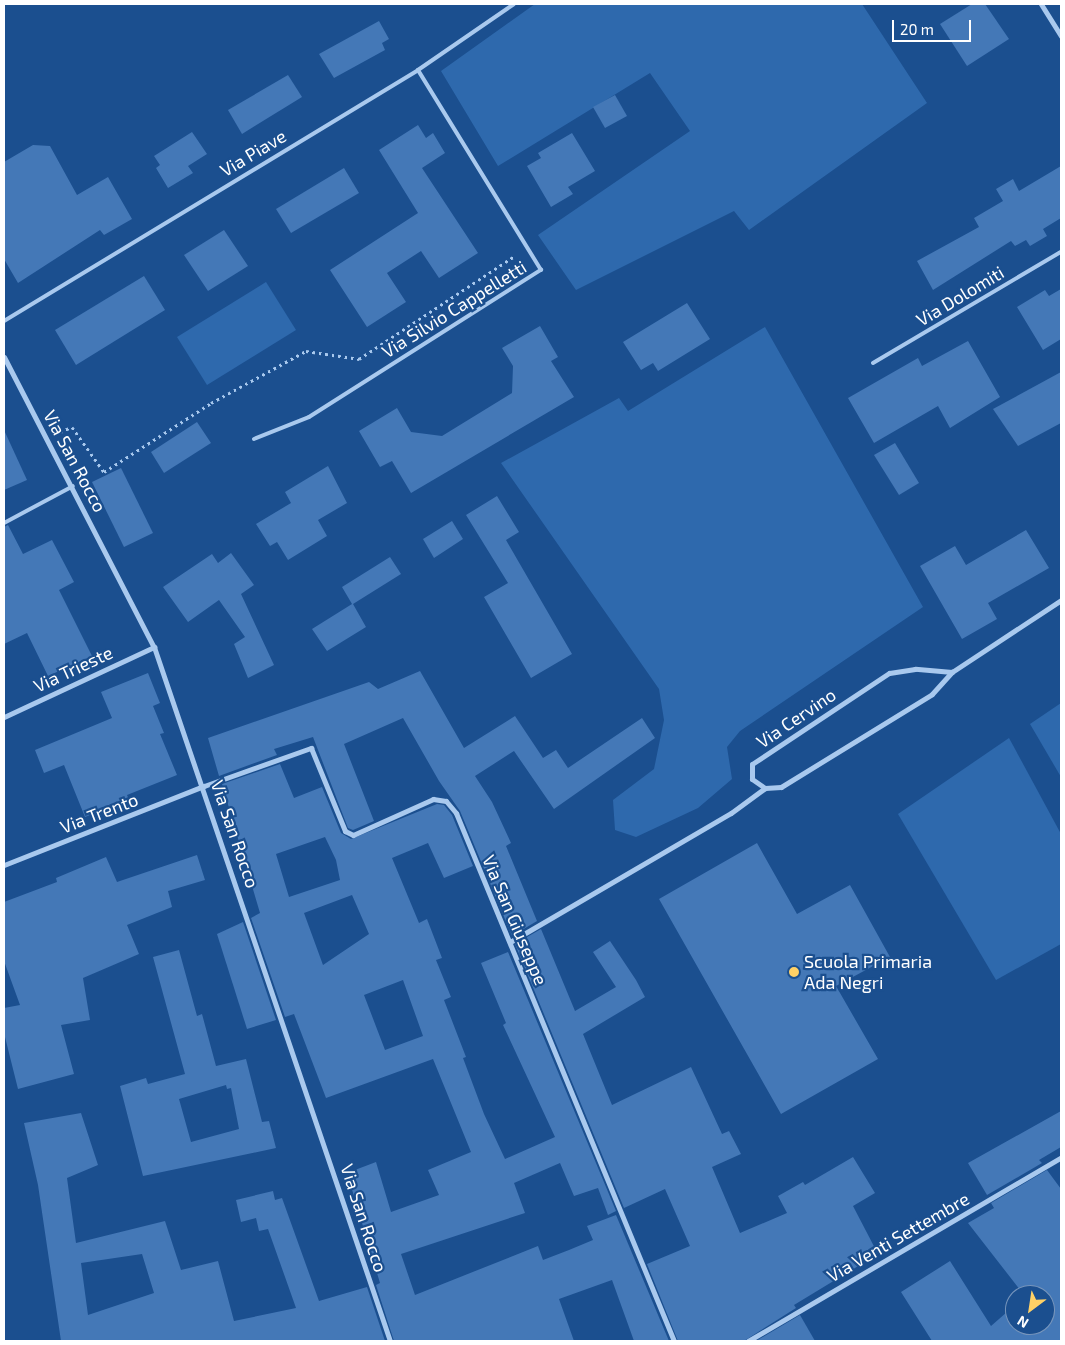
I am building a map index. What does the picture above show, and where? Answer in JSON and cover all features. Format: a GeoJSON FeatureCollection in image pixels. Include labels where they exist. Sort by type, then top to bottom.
{"type":"FeatureCollection","features":[{"type":"Feature","properties":{"kind":"street"},"geometry":{"type":"LineString","coordinates":[[1041,4],[1061,36]]}},
{"type":"Feature","properties":{"kind":"street","name":"Via San Rocco"},"geometry":{"type":"LineString","coordinates":[[4,357],[73,486],[154,647],[204,786],[390,1341]]}},
{"type":"Feature","properties":{"kind":"street"},"geometry":{"type":"LineString","coordinates":[[510,942],[731,813],[765,788],[780,787],[932,694],[952,672],[1061,600]]}},
{"type":"Feature","properties":{"kind":"street","name":"Via Trieste"},"geometry":{"type":"LineString","coordinates":[[4,717],[154,647]]}},
{"type":"Feature","properties":{"kind":"street","name":"Via Cervino"},"geometry":{"type":"LineString","coordinates":[[765,788],[752,779],[752,764],[889,672],[915,669],[952,672]]}},
{"type":"Feature","properties":{"kind":"street","name":"Via San Giuseppe"},"geometry":{"type":"LineString","coordinates":[[204,786],[311,748],[345,831],[352,835],[432,799],[446,801],[456,813],[674,1341]]}},
{"type":"Feature","properties":{"kind":"street","name":"Via Trento"},"geometry":{"type":"LineString","coordinates":[[4,865],[204,786]]}},
{"type":"Feature","properties":{"kind":"street","name":"Via Venti Settembre"},"geometry":{"type":"LineString","coordinates":[[748,1341],[1061,1157]]}},
{"type":"Feature","properties":{"kind":"lane","name":"Via Piave"},"geometry":{"type":"LineString","coordinates":[[4,321],[418,70],[514,4]]}},
{"type":"Feature","properties":{"kind":"lane","name":"Via Silvio Cappelletti"},"geometry":{"type":"LineString","coordinates":[[254,439],[309,417],[541,270],[418,70]]}},
{"type":"Feature","properties":{"kind":"lane","name":"Via Dolomiti"},"geometry":{"type":"LineString","coordinates":[[873,363],[1061,252]]}},
{"type":"Feature","properties":{"kind":"lane"},"geometry":{"type":"LineString","coordinates":[[4,523],[73,486]]}},
{"type":"Feature","properties":{"kind":"path"},"geometry":{"type":"LineString","coordinates":[[48,438],[72,427],[104,472],[211,402],[306,351],[358,360],[528,247]]}},
{"type":"Feature","properties":{"kind":"shaded area"},"geometry":{"type":"Polygon","coordinates":[[[535,4],[862,4],[927,103],[749,230],[734,211],[576,290],[538,235],[690,131],[650,73],[498,166],[441,71],[535,4]]]}},
{"type":"Feature","properties":{"kind":"shaded area"},"geometry":{"type":"Polygon","coordinates":[[[266,282],[296,330],[207,385],[177,337],[266,282]]]}},
{"type":"Feature","properties":{"kind":"shaded area"},"geometry":{"type":"Polygon","coordinates":[[[765,327],[923,607],[740,731],[727,747],[732,779],[698,808],[636,837],[615,830],[613,800],[654,769],[664,720],[659,689],[501,463],[619,398],[628,411],[765,327]]]}},
{"type":"Feature","properties":{"kind":"shaded area"},"geometry":{"type":"Polygon","coordinates":[[[1061,703],[1061,777],[1030,724],[1061,703]]]}},
{"type":"Feature","properties":{"kind":"shaded area"},"geometry":{"type":"Polygon","coordinates":[[[1009,738],[1061,834],[1061,944],[996,980],[898,814],[1009,738]]]}},
{"type":"Feature","properties":{"kind":"building"},"geometry":{"type":"Polygon","coordinates":[[[972,4],[985,4],[1009,39],[967,66],[940,24],[972,4]]]}},
{"type":"Feature","properties":{"kind":"building"},"geometry":{"type":"Polygon","coordinates":[[[379,21],[389,39],[382,43],[385,50],[334,78],[319,54],[379,21]]]}},
{"type":"Feature","properties":{"kind":"building"},"geometry":{"type":"Polygon","coordinates":[[[288,75],[302,97],[242,134],[228,110],[288,75]]]}},
{"type":"Feature","properties":{"kind":"building"},"geometry":{"type":"Polygon","coordinates":[[[615,95],[627,116],[605,128],[593,107],[615,95]]]}},
{"type":"Feature","properties":{"kind":"building"},"geometry":{"type":"Polygon","coordinates":[[[418,125],[426,138],[433,133],[445,153],[422,168],[478,253],[439,278],[421,251],[387,273],[406,302],[367,327],[330,270],[418,213],[379,150],[418,125]]]}},
{"type":"Feature","properties":{"kind":"building"},"geometry":{"type":"Polygon","coordinates":[[[192,132],[207,154],[188,166],[193,173],[168,188],[156,168],[160,165],[154,156],[192,132]]]}},
{"type":"Feature","properties":{"kind":"building"},"geometry":{"type":"Polygon","coordinates":[[[572,133],[595,171],[568,187],[573,194],[551,207],[527,166],[541,158],[538,153],[572,133]]]}},
{"type":"Feature","properties":{"kind":"building"},"geometry":{"type":"Polygon","coordinates":[[[33,145],[50,146],[77,195],[108,177],[132,219],[104,235],[100,230],[18,283],[4,259],[4,162],[33,145]]]}},
{"type":"Feature","properties":{"kind":"building"},"geometry":{"type":"Polygon","coordinates":[[[1061,166],[1061,218],[1043,229],[1047,236],[1030,246],[1026,240],[1015,246],[1011,241],[933,290],[917,261],[979,227],[974,218],[1003,201],[996,189],[1013,179],[1019,191],[1061,166]]]}},
{"type":"Feature","properties":{"kind":"building"},"geometry":{"type":"Polygon","coordinates":[[[344,168],[359,193],[291,233],[276,209],[344,168]]]}},
{"type":"Feature","properties":{"kind":"building"},"geometry":{"type":"Polygon","coordinates":[[[224,230],[248,266],[208,291],[184,255],[224,230]]]}},
{"type":"Feature","properties":{"kind":"building"},"geometry":{"type":"Polygon","coordinates":[[[144,276],[165,310],[76,365],[55,330],[144,276]]]}},
{"type":"Feature","properties":{"kind":"building"},"geometry":{"type":"Polygon","coordinates":[[[1061,289],[1061,339],[1043,350],[1017,307],[1045,290],[1049,296],[1061,289]]]}},
{"type":"Feature","properties":{"kind":"building"},"geometry":{"type":"Polygon","coordinates":[[[687,303],[710,339],[658,371],[653,363],[641,370],[623,342],[687,303]]]}},
{"type":"Feature","properties":{"kind":"building"},"geometry":{"type":"Polygon","coordinates":[[[540,326],[558,357],[551,361],[574,397],[411,493],[392,461],[380,467],[359,431],[397,408],[411,432],[442,436],[512,393],[513,366],[502,348],[540,326]]]}},
{"type":"Feature","properties":{"kind":"building"},"geometry":{"type":"Polygon","coordinates":[[[968,341],[1000,397],[950,428],[938,406],[874,443],[848,398],[918,358],[922,366],[968,341]]]}},
{"type":"Feature","properties":{"kind":"building"},"geometry":{"type":"Polygon","coordinates":[[[1061,372],[1061,423],[1018,446],[993,409],[1061,372]]]}},
{"type":"Feature","properties":{"kind":"building"},"geometry":{"type":"Polygon","coordinates":[[[197,422],[211,443],[164,473],[151,452],[197,422]]]}},
{"type":"Feature","properties":{"kind":"building"},"geometry":{"type":"Polygon","coordinates":[[[4,430],[27,480],[4,490],[4,430]]]}},
{"type":"Feature","properties":{"kind":"building"},"geometry":{"type":"Polygon","coordinates":[[[895,443],[919,483],[899,495],[874,455],[895,443]]]}},
{"type":"Feature","properties":{"kind":"building"},"geometry":{"type":"Polygon","coordinates":[[[328,466],[347,503],[318,520],[327,536],[288,560],[277,542],[270,546],[256,524],[291,503],[285,492],[328,466]]]}},
{"type":"Feature","properties":{"kind":"building"},"geometry":{"type":"Polygon","coordinates":[[[121,468],[153,533],[124,547],[92,482],[121,468]]]}},
{"type":"Feature","properties":{"kind":"building"},"geometry":{"type":"Polygon","coordinates":[[[497,496],[519,532],[506,540],[572,654],[531,678],[484,597],[508,583],[466,515],[497,496]]]}},
{"type":"Feature","properties":{"kind":"building"},"geometry":{"type":"Polygon","coordinates":[[[452,521],[463,539],[434,558],[423,539],[452,521]]]}},
{"type":"Feature","properties":{"kind":"building"},"geometry":{"type":"Polygon","coordinates":[[[8,525],[23,554],[52,540],[74,582],[59,590],[92,656],[48,676],[27,633],[4,644],[4,527],[8,525]]]}},
{"type":"Feature","properties":{"kind":"building"},"geometry":{"type":"Polygon","coordinates":[[[1026,530],[1049,568],[988,603],[997,619],[962,639],[920,566],[955,546],[966,565],[1026,530]]]}},
{"type":"Feature","properties":{"kind":"building"},"geometry":{"type":"Polygon","coordinates":[[[231,553],[254,585],[241,594],[274,665],[248,678],[234,644],[245,637],[219,600],[188,622],[163,587],[212,554],[218,563],[231,553]]]}},
{"type":"Feature","properties":{"kind":"building"},"geometry":{"type":"Polygon","coordinates":[[[390,557],[401,574],[353,604],[366,627],[327,651],[312,629],[352,604],[342,587],[390,557]]]}},
{"type":"Feature","properties":{"kind":"building"},"geometry":{"type":"Polygon","coordinates":[[[420,671],[464,748],[515,716],[543,758],[556,750],[568,768],[642,718],[655,738],[554,809],[514,751],[475,776],[492,802],[511,843],[506,846],[537,921],[512,936],[460,811],[439,781],[403,718],[344,744],[374,821],[353,830],[348,828],[313,737],[274,749],[277,755],[219,776],[208,738],[369,682],[378,689],[420,671]]]}},
{"type":"Feature","properties":{"kind":"building"},"geometry":{"type":"Polygon","coordinates":[[[148,673],[160,703],[153,706],[164,733],[160,734],[177,775],[127,795],[129,800],[85,817],[64,765],[44,773],[35,750],[112,718],[101,692],[148,673]]]}},
{"type":"Feature","properties":{"kind":"building"},"geometry":{"type":"Polygon","coordinates":[[[280,764],[294,798],[322,787],[341,833],[351,839],[437,804],[444,805],[452,815],[473,866],[444,878],[428,843],[392,858],[419,923],[427,919],[442,958],[436,960],[451,997],[444,1000],[466,1057],[463,1058],[484,1114],[505,1159],[555,1137],[503,1025],[506,1023],[481,963],[508,952],[616,1211],[608,1215],[598,1188],[574,1196],[560,1163],[514,1183],[525,1213],[401,1254],[415,1295],[538,1246],[543,1260],[569,1250],[593,1240],[587,1226],[616,1215],[669,1341],[634,1341],[612,1280],[559,1299],[574,1341],[394,1341],[376,1285],[380,1283],[347,1173],[376,1162],[391,1212],[439,1195],[428,1170],[471,1152],[433,1059],[326,1098],[294,1014],[285,1017],[251,918],[260,913],[222,784],[280,764]],[[325,837],[276,854],[289,897],[340,880],[336,860],[325,837]],[[352,895],[304,913],[323,965],[369,934],[352,895]],[[403,980],[364,995],[385,1050],[423,1036],[403,980]]]}},
{"type":"Feature","properties":{"kind":"building"},"geometry":{"type":"Polygon","coordinates":[[[757,843],[797,914],[850,885],[890,957],[836,986],[878,1059],[781,1114],[659,899],[757,843]]]}},
{"type":"Feature","properties":{"kind":"building"},"geometry":{"type":"Polygon","coordinates":[[[197,855],[205,880],[168,891],[172,907],[127,925],[139,954],[83,978],[90,1020],[61,1025],[74,1074],[18,1089],[4,1033],[4,1008],[20,1005],[4,961],[4,902],[57,882],[56,878],[106,857],[117,882],[197,855]]]}},
{"type":"Feature","properties":{"kind":"building"},"geometry":{"type":"Polygon","coordinates":[[[243,922],[276,1020],[247,1029],[217,934],[243,922]]]}},
{"type":"Feature","properties":{"kind":"building"},"geometry":{"type":"Polygon","coordinates":[[[541,929],[575,1011],[616,987],[593,952],[610,941],[636,980],[645,997],[583,1034],[612,1105],[691,1067],[722,1134],[729,1131],[741,1154],[712,1167],[740,1233],[787,1213],[778,1196],[803,1182],[805,1185],[853,1157],[875,1193],[853,1206],[878,1254],[794,1305],[796,1308],[744,1341],[678,1341],[647,1264],[690,1246],[665,1189],[624,1208],[515,944],[541,929]]]}},
{"type":"Feature","properties":{"kind":"building"},"geometry":{"type":"Polygon","coordinates":[[[179,950],[197,1016],[202,1014],[216,1066],[246,1059],[262,1122],[269,1121],[276,1148],[143,1176],[120,1086],[146,1078],[148,1084],[185,1074],[153,957],[179,950]],[[226,1085],[179,1099],[191,1142],[239,1129],[231,1088],[227,1089],[226,1085]]]}},
{"type":"Feature","properties":{"kind":"building"},"geometry":{"type":"Polygon","coordinates":[[[1061,1111],[1061,1147],[1039,1160],[1042,1163],[987,1195],[968,1163],[1061,1111]]]}},
{"type":"Feature","properties":{"kind":"building"},"geometry":{"type":"Polygon","coordinates":[[[81,1113],[98,1165],[67,1178],[76,1243],[165,1221],[181,1270],[218,1261],[234,1321],[296,1308],[268,1229],[259,1231],[256,1218],[241,1222],[236,1200],[273,1191],[275,1200],[282,1198],[319,1301],[367,1287],[385,1341],[61,1341],[38,1185],[24,1123],[81,1113]],[[142,1254],[81,1263],[88,1315],[154,1293],[142,1254]]]}},
{"type":"Feature","properties":{"kind":"building"},"geometry":{"type":"Polygon","coordinates":[[[1047,1170],[1061,1189],[1061,1341],[932,1341],[901,1292],[950,1261],[991,1326],[1005,1314],[1005,1335],[1055,1335],[1055,1285],[1016,1285],[968,1223],[994,1208],[991,1203],[1047,1170]]]}},
{"type":"Feature","properties":{"kind":"building"},"geometry":{"type":"Polygon","coordinates":[[[800,1315],[815,1341],[756,1341],[800,1315]]]}},
{"type":"Feature","properties":{"kind":"place","name":"Scuola Primaria Ada Negri"},"geometry":{"type":"Point","coordinates":[794,972]}}]}
